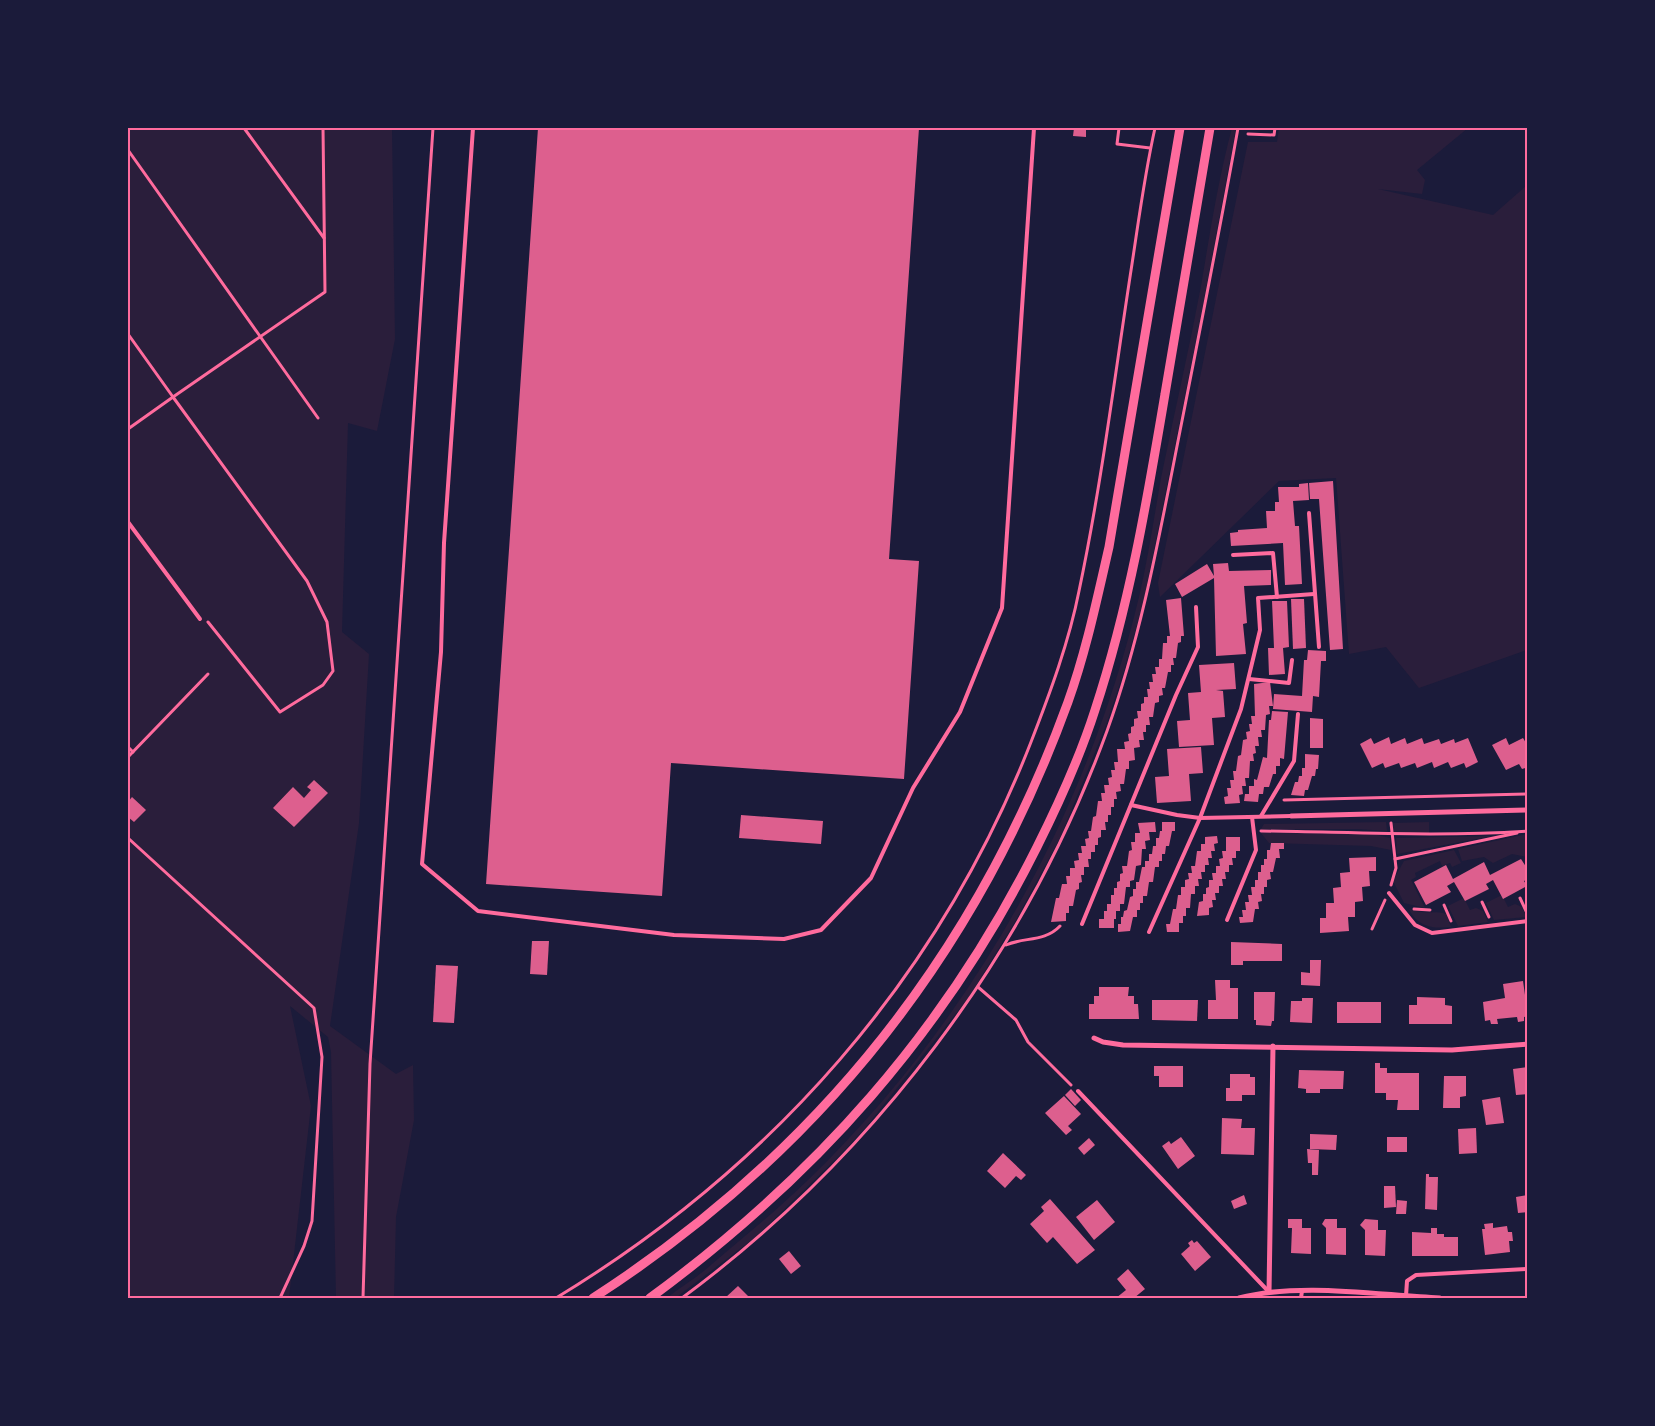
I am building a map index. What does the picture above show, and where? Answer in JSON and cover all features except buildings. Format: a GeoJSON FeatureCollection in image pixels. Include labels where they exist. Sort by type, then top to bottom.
{"type":"FeatureCollection","features":[{"type":"Feature","properties":{"kind":"street"},"geometry":{"type":"LineString","coordinates":[[593,1298],[680,1239],[775,1158],[819,1113],[909,1005],[962,928],[993,870],[1047,756],[1069,700],[1098,597],[1109,547],[1180,128]]}},
{"type":"Feature","properties":{"kind":"street"},"geometry":{"type":"LineString","coordinates":[[650,1298],[745,1225],[832,1142],[876,1092],[948,1000],[983,946],[1017,886],[1046,828],[1073,768],[1095,710],[1138,552],[1210,128]]}},
{"type":"Feature","properties":{"kind":"street"},"geometry":{"type":"LineString","coordinates":[[1291,816],[1528,810]]}},
{"type":"Feature","properties":{"kind":"street"},"geometry":{"type":"LineString","coordinates":[[1094,1038],[1102,1042],[1124,1045],[1452,1050],[1528,1044]]}},
{"type":"Feature","properties":{"kind":"street"},"geometry":{"type":"LineString","coordinates":[[1269,1292],[1273,1046]]}},
{"type":"Feature","properties":{"kind":"street"},"geometry":{"type":"LineString","coordinates":[[1239,1298],[1269,1292],[1302,1291],[1366,1296],[1440,1298]]}},
{"type":"Feature","properties":{"kind":"lane"},"geometry":{"type":"LineString","coordinates":[[473,128],[444,542],[441,652],[422,864],[478,911],[674,935],[784,939],[821,930],[871,878],[913,788],[960,712],[1002,608],[1034,128]]}},
{"type":"Feature","properties":{"kind":"lane"},"geometry":{"type":"LineString","coordinates":[[1309,513],[1319,647]]}},
{"type":"Feature","properties":{"kind":"lane"},"geometry":{"type":"LineString","coordinates":[[128,522],[200,619]]}},
{"type":"Feature","properties":{"kind":"lane"},"geometry":{"type":"LineString","coordinates":[[1233,555],[1273,553],[1277,596]]}},
{"type":"Feature","properties":{"kind":"lane"},"geometry":{"type":"LineString","coordinates":[[1149,932],[1200,818],[1241,709],[1260,630],[1258,598],[1314,594]]}},
{"type":"Feature","properties":{"kind":"lane"},"geometry":{"type":"LineString","coordinates":[[1082,924],[1198,648],[1196,608]]}},
{"type":"Feature","properties":{"kind":"lane"},"geometry":{"type":"LineString","coordinates":[[1249,679],[1289,682],[1292,660]]}},
{"type":"Feature","properties":{"kind":"lane"},"geometry":{"type":"LineString","coordinates":[[1261,816],[1294,761],[1298,714]]}},
{"type":"Feature","properties":{"kind":"lane"},"geometry":{"type":"LineString","coordinates":[[1131,805],[1200,818],[1291,816]]}},
{"type":"Feature","properties":{"kind":"lane"},"geometry":{"type":"LineString","coordinates":[[1227,920],[1256,850],[1252,817]]}},
{"type":"Feature","properties":{"kind":"lane"},"geometry":{"type":"LineString","coordinates":[[1389,893],[1415,925],[1432,933],[1528,921]]}},
{"type":"Feature","properties":{"kind":"lane"},"geometry":{"type":"LineString","coordinates":[[1078,1091],[1269,1292]]}},
{"type":"Feature","properties":{"kind":"lane"},"geometry":{"type":"LineString","coordinates":[[1406,1296],[1407,1281],[1416,1275],[1528,1270]]}},
{"type":"Feature","properties":{"kind":"lane"},"geometry":{"type":"LineString","coordinates":[[1301,1298],[1302,1291]]}},
{"type":"Feature","properties":{"kind":"path"},"geometry":{"type":"LineString","coordinates":[[244,128],[324,239]]}},
{"type":"Feature","properties":{"kind":"path"},"geometry":{"type":"LineString","coordinates":[[128,429],[325,292],[323,128]]}},
{"type":"Feature","properties":{"kind":"path"},"geometry":{"type":"LineString","coordinates":[[363,1298],[370,1064],[433,128]]}},
{"type":"Feature","properties":{"kind":"path"},"geometry":{"type":"LineString","coordinates":[[1119,128],[1117,144],[1150,148]]}},
{"type":"Feature","properties":{"kind":"path"},"geometry":{"type":"LineString","coordinates":[[1134,128],[1144,128]]}},
{"type":"Feature","properties":{"kind":"path"},"geometry":{"type":"LineString","coordinates":[[556,1298],[613,1264],[667,1224],[747,1156],[803,1102],[870,1025],[945,916],[1004,808],[1047,700],[1078,595],[1099,485],[1150,148],[1156,128]]}},
{"type":"Feature","properties":{"kind":"path"},"geometry":{"type":"LineString","coordinates":[[1248,134],[1274,135],[1275,128]]}},
{"type":"Feature","properties":{"kind":"path"},"geometry":{"type":"LineString","coordinates":[[128,150],[262,336],[318,418]]}},
{"type":"Feature","properties":{"kind":"path"},"geometry":{"type":"LineString","coordinates":[[128,334],[307,581],[327,622],[333,671],[323,685],[280,712],[204,616],[200,619]]}},
{"type":"Feature","properties":{"kind":"path"},"geometry":{"type":"LineString","coordinates":[[128,758],[208,674]]}},
{"type":"Feature","properties":{"kind":"path"},"geometry":{"type":"LineString","coordinates":[[128,746],[133,752]]}},
{"type":"Feature","properties":{"kind":"path"},"geometry":{"type":"LineString","coordinates":[[1284,800],[1528,794]]}},
{"type":"Feature","properties":{"kind":"path"},"geometry":{"type":"LineString","coordinates":[[1372,929],[1389,893],[1396,868],[1391,822]]}},
{"type":"Feature","properties":{"kind":"path"},"geometry":{"type":"LineString","coordinates":[[1261,831],[1374,832],[1392,835],[1527,831]]}},
{"type":"Feature","properties":{"kind":"path"},"geometry":{"type":"LineString","coordinates":[[1395,859],[1527,831]]}},
{"type":"Feature","properties":{"kind":"path"},"geometry":{"type":"LineString","coordinates":[[128,838],[314,1008],[322,1057],[312,1221],[304,1246],[280,1298]]}},
{"type":"Feature","properties":{"kind":"path"},"geometry":{"type":"LineString","coordinates":[[1520,898],[1528,914]]}},
{"type":"Feature","properties":{"kind":"path"},"geometry":{"type":"LineString","coordinates":[[1482,902],[1484,908]]}},
{"type":"Feature","properties":{"kind":"path"},"geometry":{"type":"LineString","coordinates":[[1444,905],[1446,910]]}},
{"type":"Feature","properties":{"kind":"path"},"geometry":{"type":"LineString","coordinates":[[1407,906],[1430,910]]}},
{"type":"Feature","properties":{"kind":"path"},"geometry":{"type":"LineString","coordinates":[[1005,945],[1019,939],[1044,938],[1060,926]]}},
{"type":"Feature","properties":{"kind":"path"},"geometry":{"type":"LineString","coordinates":[[978,987],[1016,1020],[1028,1042],[1078,1091]]}},
{"type":"Feature","properties":{"kind":"shaded area"},"geometry":{"type":"Polygon","coordinates":[[[128,128],[392,128],[395,339],[377,431],[348,423],[342,632],[369,654],[359,823],[330,1026],[396,1074],[413,1065],[414,1120],[396,1217],[394,1298],[336,1298],[331,1052],[328,1037],[290,1006],[311,1106],[289,1298],[128,1298],[128,128]]]}},
{"type":"Feature","properties":{"kind":"shaded area"},"geometry":{"type":"Polygon","coordinates":[[[1232,128],[1236,128],[1144,600],[1124,671],[1106,725],[1060,838],[1016,920],[969,997],[866,1127],[757,1236],[678,1296],[667,1298],[705,1270],[782,1204],[866,1120],[920,1054],[970,985],[1014,913],[1054,837],[1088,759],[1116,679],[1139,597],[1161,478],[1196,310],[1218,187],[1232,128]]]}},
{"type":"Feature","properties":{"kind":"shaded area"},"geometry":{"type":"Polygon","coordinates":[[[1279,128],[1468,128],[1417,170],[1425,180],[1422,194],[1378,189],[1493,215],[1527,185],[1527,650],[1419,688],[1386,647],[1349,654],[1336,478],[1279,481],[1160,597],[1158,583],[1248,142],[1277,142],[1279,128]]]}},
{"type":"Feature","properties":{"kind":"shaded area"},"geometry":{"type":"Polygon","coordinates":[[[1386,822],[1387,831],[1357,829],[1261,829],[1264,824],[1386,822]]]}},
{"type":"Feature","properties":{"kind":"shaded area"},"geometry":{"type":"Polygon","coordinates":[[[1429,822],[1429,833],[1394,833],[1393,823],[1429,822]]]}},
{"type":"Feature","properties":{"kind":"shaded area"},"geometry":{"type":"Polygon","coordinates":[[[1261,833],[1373,834],[1390,838],[1391,850],[1371,846],[1269,843],[1261,833]]]}},
{"type":"Feature","properties":{"kind":"shaded area"},"geometry":{"type":"Polygon","coordinates":[[[1527,834],[1527,857],[1512,854],[1493,863],[1484,857],[1462,861],[1458,849],[1527,834]]]}},
{"type":"Feature","properties":{"kind":"shaded area"},"geometry":{"type":"Polygon","coordinates":[[[1492,836],[1397,854],[1396,838],[1492,836]]]}},
{"type":"Feature","properties":{"kind":"shaded area"},"geometry":{"type":"Polygon","coordinates":[[[1454,850],[1461,863],[1452,867],[1450,863],[1442,866],[1440,861],[1415,873],[1416,877],[1411,880],[1425,908],[1404,903],[1393,881],[1404,861],[1454,850]]]}},
{"type":"Feature","properties":{"kind":"shaded area"},"geometry":{"type":"Polygon","coordinates":[[[1502,895],[1508,907],[1515,904],[1522,907],[1526,917],[1494,920],[1486,903],[1502,895]]]}},
{"type":"Feature","properties":{"kind":"shaded area"},"geometry":{"type":"Polygon","coordinates":[[[1464,898],[1470,910],[1476,908],[1483,911],[1488,922],[1458,926],[1448,906],[1464,898]]]}},
{"type":"Feature","properties":{"kind":"shaded area"},"geometry":{"type":"Polygon","coordinates":[[[1409,909],[1446,914],[1451,927],[1438,928],[1427,926],[1417,920],[1409,909]]]}}]}
